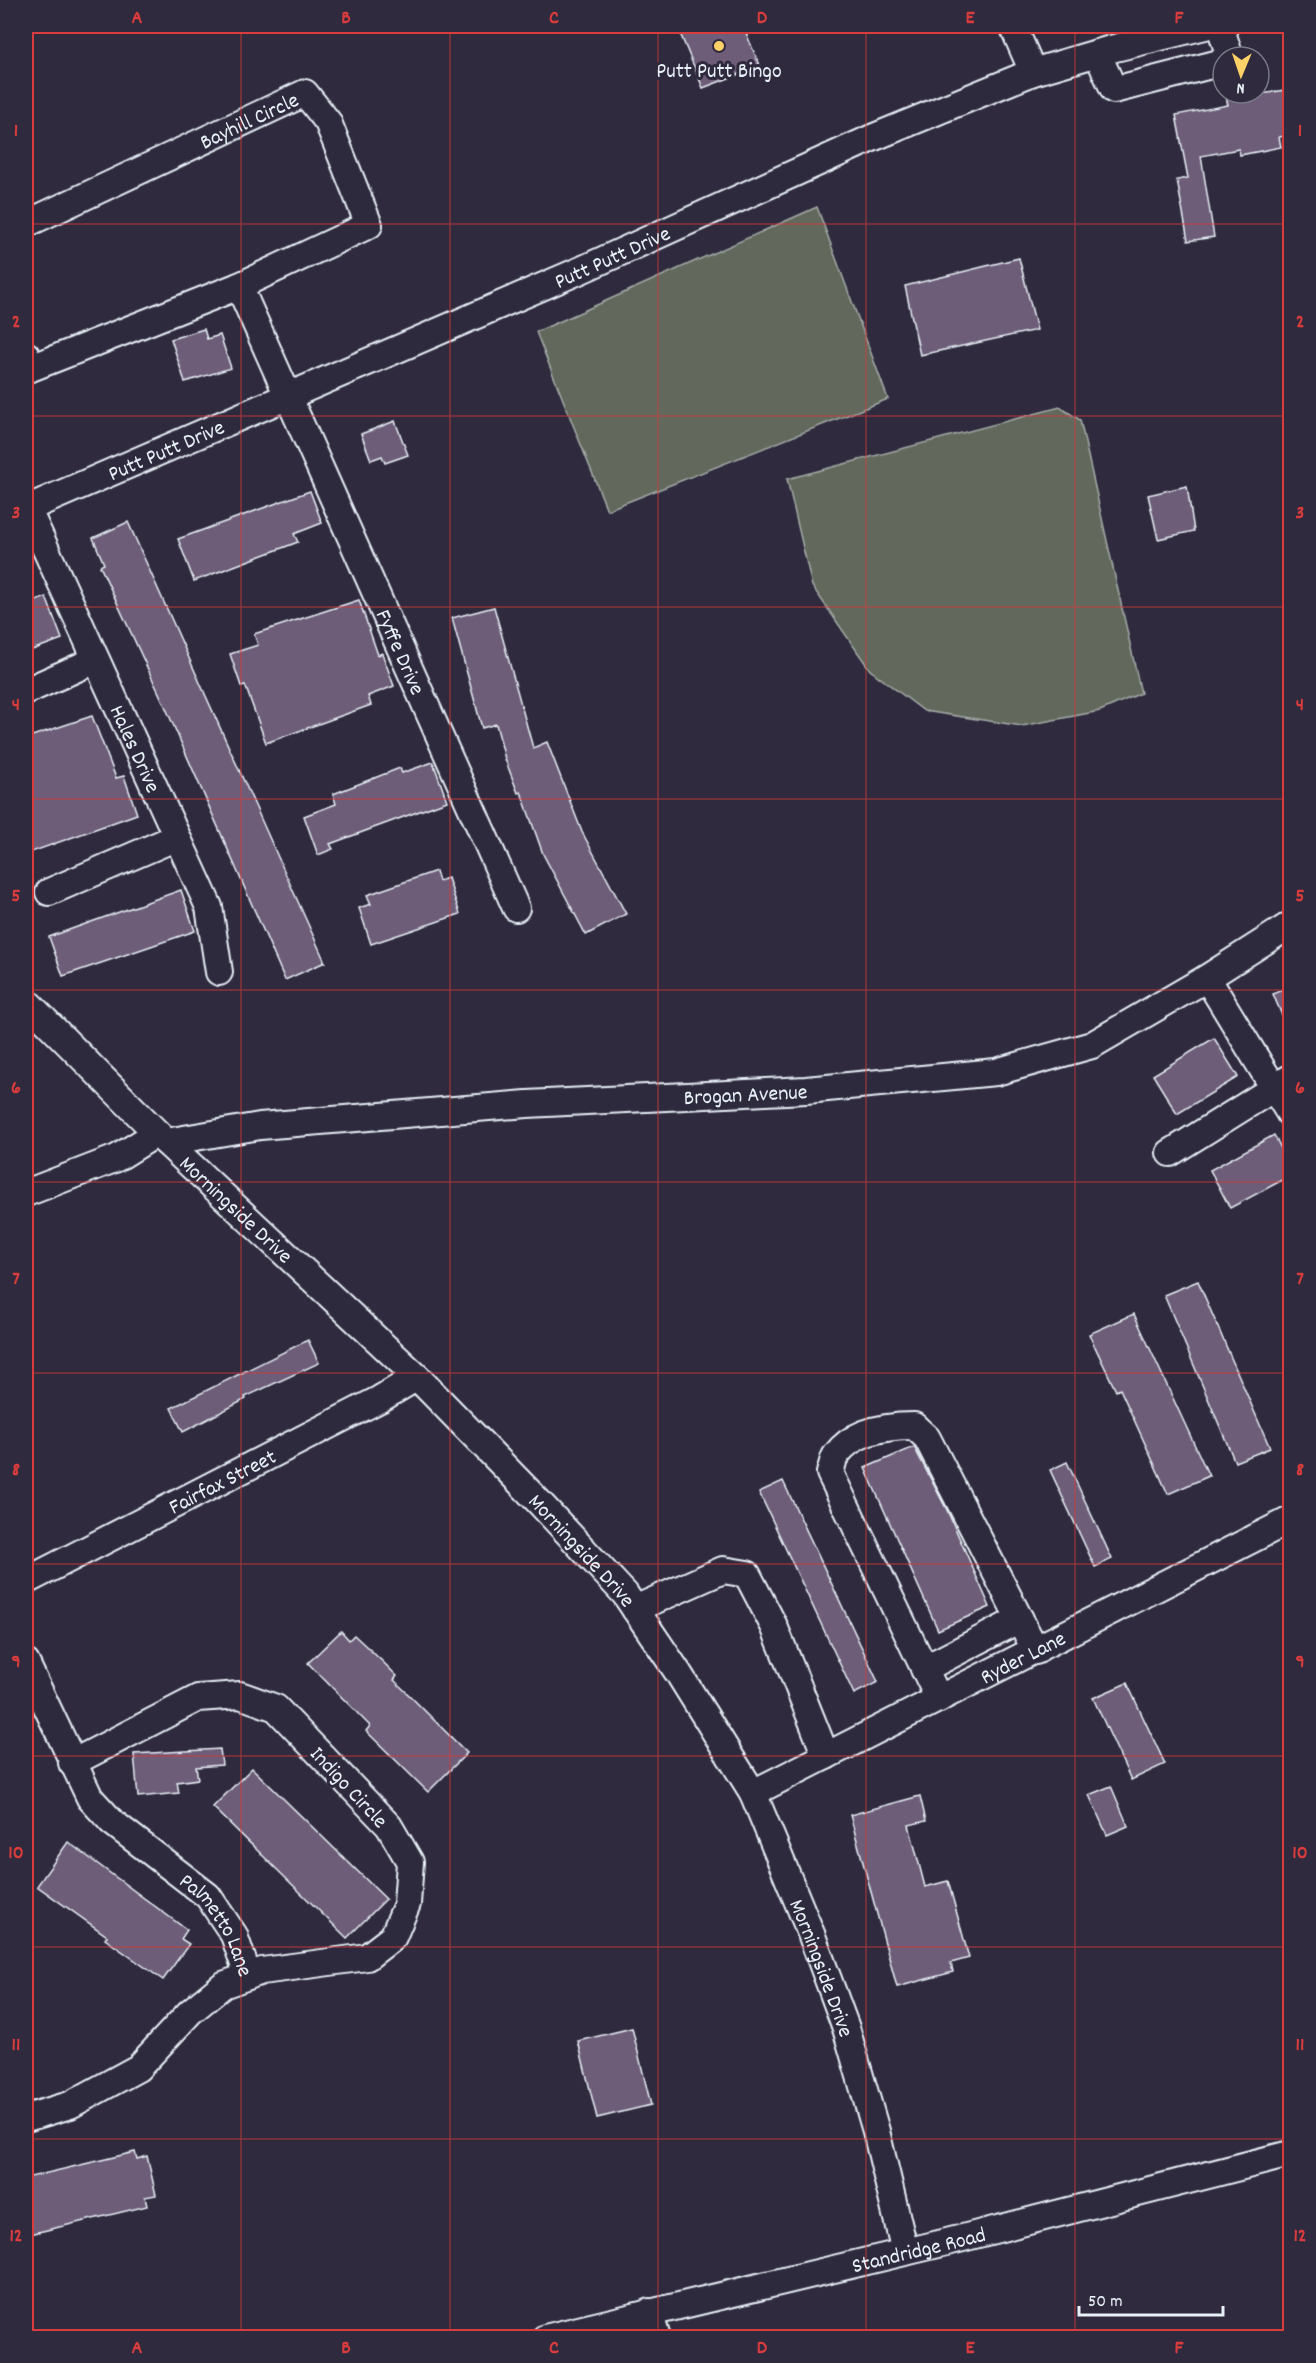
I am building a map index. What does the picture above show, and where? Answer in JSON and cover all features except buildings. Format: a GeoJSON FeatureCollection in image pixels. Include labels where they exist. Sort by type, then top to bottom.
{"type":"FeatureCollection","features":[{"type":"Feature","properties":{"kind":"street"},"geometry":{"type":"LineString","coordinates":[[1012,26],[1033,72]]}},
{"type":"Feature","properties":{"kind":"street","name":"Putt Putt Drive"},"geometry":{"type":"LineString","coordinates":[[26,508],[635,246],[872,138],[1033,72],[1097,53],[1205,26]]}},
{"type":"Feature","properties":{"kind":"street"},"geometry":{"type":"LineString","coordinates":[[1220,26],[1226,45]]}},
{"type":"Feature","properties":{"kind":"street"},"geometry":{"type":"LineString","coordinates":[[1097,53],[1114,90],[1211,65]]}},
{"type":"Feature","properties":{"kind":"street","name":"Bayhill Circle"},"geometry":{"type":"LineString","coordinates":[[26,224],[305,93],[328,122],[369,225],[239,286],[31,368],[26,355]]}},
{"type":"Feature","properties":{"kind":"street"},"geometry":{"type":"LineString","coordinates":[[239,286],[286,397]]}},
{"type":"Feature","properties":{"kind":"street","name":"Fyffe Drive"},"geometry":{"type":"LineString","coordinates":[[286,397],[358,550],[516,908]]}},
{"type":"Feature","properties":{"kind":"street","name":"Hales Drive"},"geometry":{"type":"LineString","coordinates":[[26,508],[209,907],[219,972]]}},
{"type":"Feature","properties":{"kind":"street"},"geometry":{"type":"LineString","coordinates":[[26,691],[95,660]]}},
{"type":"Feature","properties":{"kind":"street"},"geometry":{"type":"LineString","coordinates":[[49,892],[177,837]]}},
{"type":"Feature","properties":{"kind":"street","name":"Brogan Avenue"},"geometry":{"type":"LineString","coordinates":[[26,1192],[117,1158],[162,1137],[260,1126],[528,1104],[806,1090],[996,1072],[1092,1045],[1207,978],[1290,925]]}},
{"type":"Feature","properties":{"kind":"street"},"geometry":{"type":"LineString","coordinates":[[1207,978],[1282,1082],[1290,1114]]}},
{"type":"Feature","properties":{"kind":"street","name":"Morningside Drive"},"geometry":{"type":"LineString","coordinates":[[26,1001],[162,1137],[417,1377],[625,1594],[679,1674],[753,1793],[812,1936],[846,2028],[876,2131],[905,2252]]}},
{"type":"Feature","properties":{"kind":"street"},"geometry":{"type":"LineString","coordinates":[[1170,1153],[1282,1082]]}},
{"type":"Feature","properties":{"kind":"street","name":"Fairfax Street"},"geometry":{"type":"LineString","coordinates":[[26,1581],[370,1404],[417,1377]]}},
{"type":"Feature","properties":{"kind":"street"},"geometry":{"type":"LineString","coordinates":[[939,1699],[830,1473],[836,1455],[858,1437],[889,1426],[914,1426],[927,1438],[1036,1651]]}},
{"type":"Feature","properties":{"kind":"street","name":"Ryder Lane"},"geometry":{"type":"LineString","coordinates":[[753,1793],[1290,1520]]}},
{"type":"Feature","properties":{"kind":"street"},"geometry":{"type":"LineString","coordinates":[[635,1609],[723,1570],[747,1574],[774,1626],[826,1756]]}},
{"type":"Feature","properties":{"kind":"street"},"geometry":{"type":"LineString","coordinates":[[924,1669],[1020,1619]]}},
{"type":"Feature","properties":{"kind":"street","name":"Palmetto Lane"},"geometry":{"type":"LineString","coordinates":[[26,1662],[90,1798],[112,1822],[214,1904],[234,1935],[248,1976],[223,1985],[190,2012],[138,2068],[70,2105],[26,2118]]}},
{"type":"Feature","properties":{"kind":"street","name":"Indigo Circle"},"geometry":{"type":"LineString","coordinates":[[72,1763],[198,1698],[240,1695],[276,1708],[389,1826],[410,1862],[407,1904],[393,1937],[367,1957],[262,1971],[248,1976]]}},
{"type":"Feature","properties":{"kind":"street","name":"Standridge Road"},"geometry":{"type":"LineString","coordinates":[[545,2337],[905,2252],[1290,2154]]}},
{"type":"Feature","properties":{"kind":"street"},"geometry":{"type":"LineString","coordinates":[[649,2312],[657,2337]]}},
{"type":"Feature","properties":{"kind":"green space"},"geometry":{"type":"Polygon","coordinates":[[[817,207],[888,399],[607,510],[536,332],[817,207]]]}},
{"type":"Feature","properties":{"kind":"green space"},"geometry":{"type":"Polygon","coordinates":[[[1060,407],[1080,420],[1141,693],[1100,711],[1022,726],[924,711],[870,670],[812,586],[787,479],[1060,407]]]}},
{"type":"Feature","properties":{"kind":"place","name":"Putt Putt Bingo"},"geometry":{"type":"Point","coordinates":[719,46]}}]}
